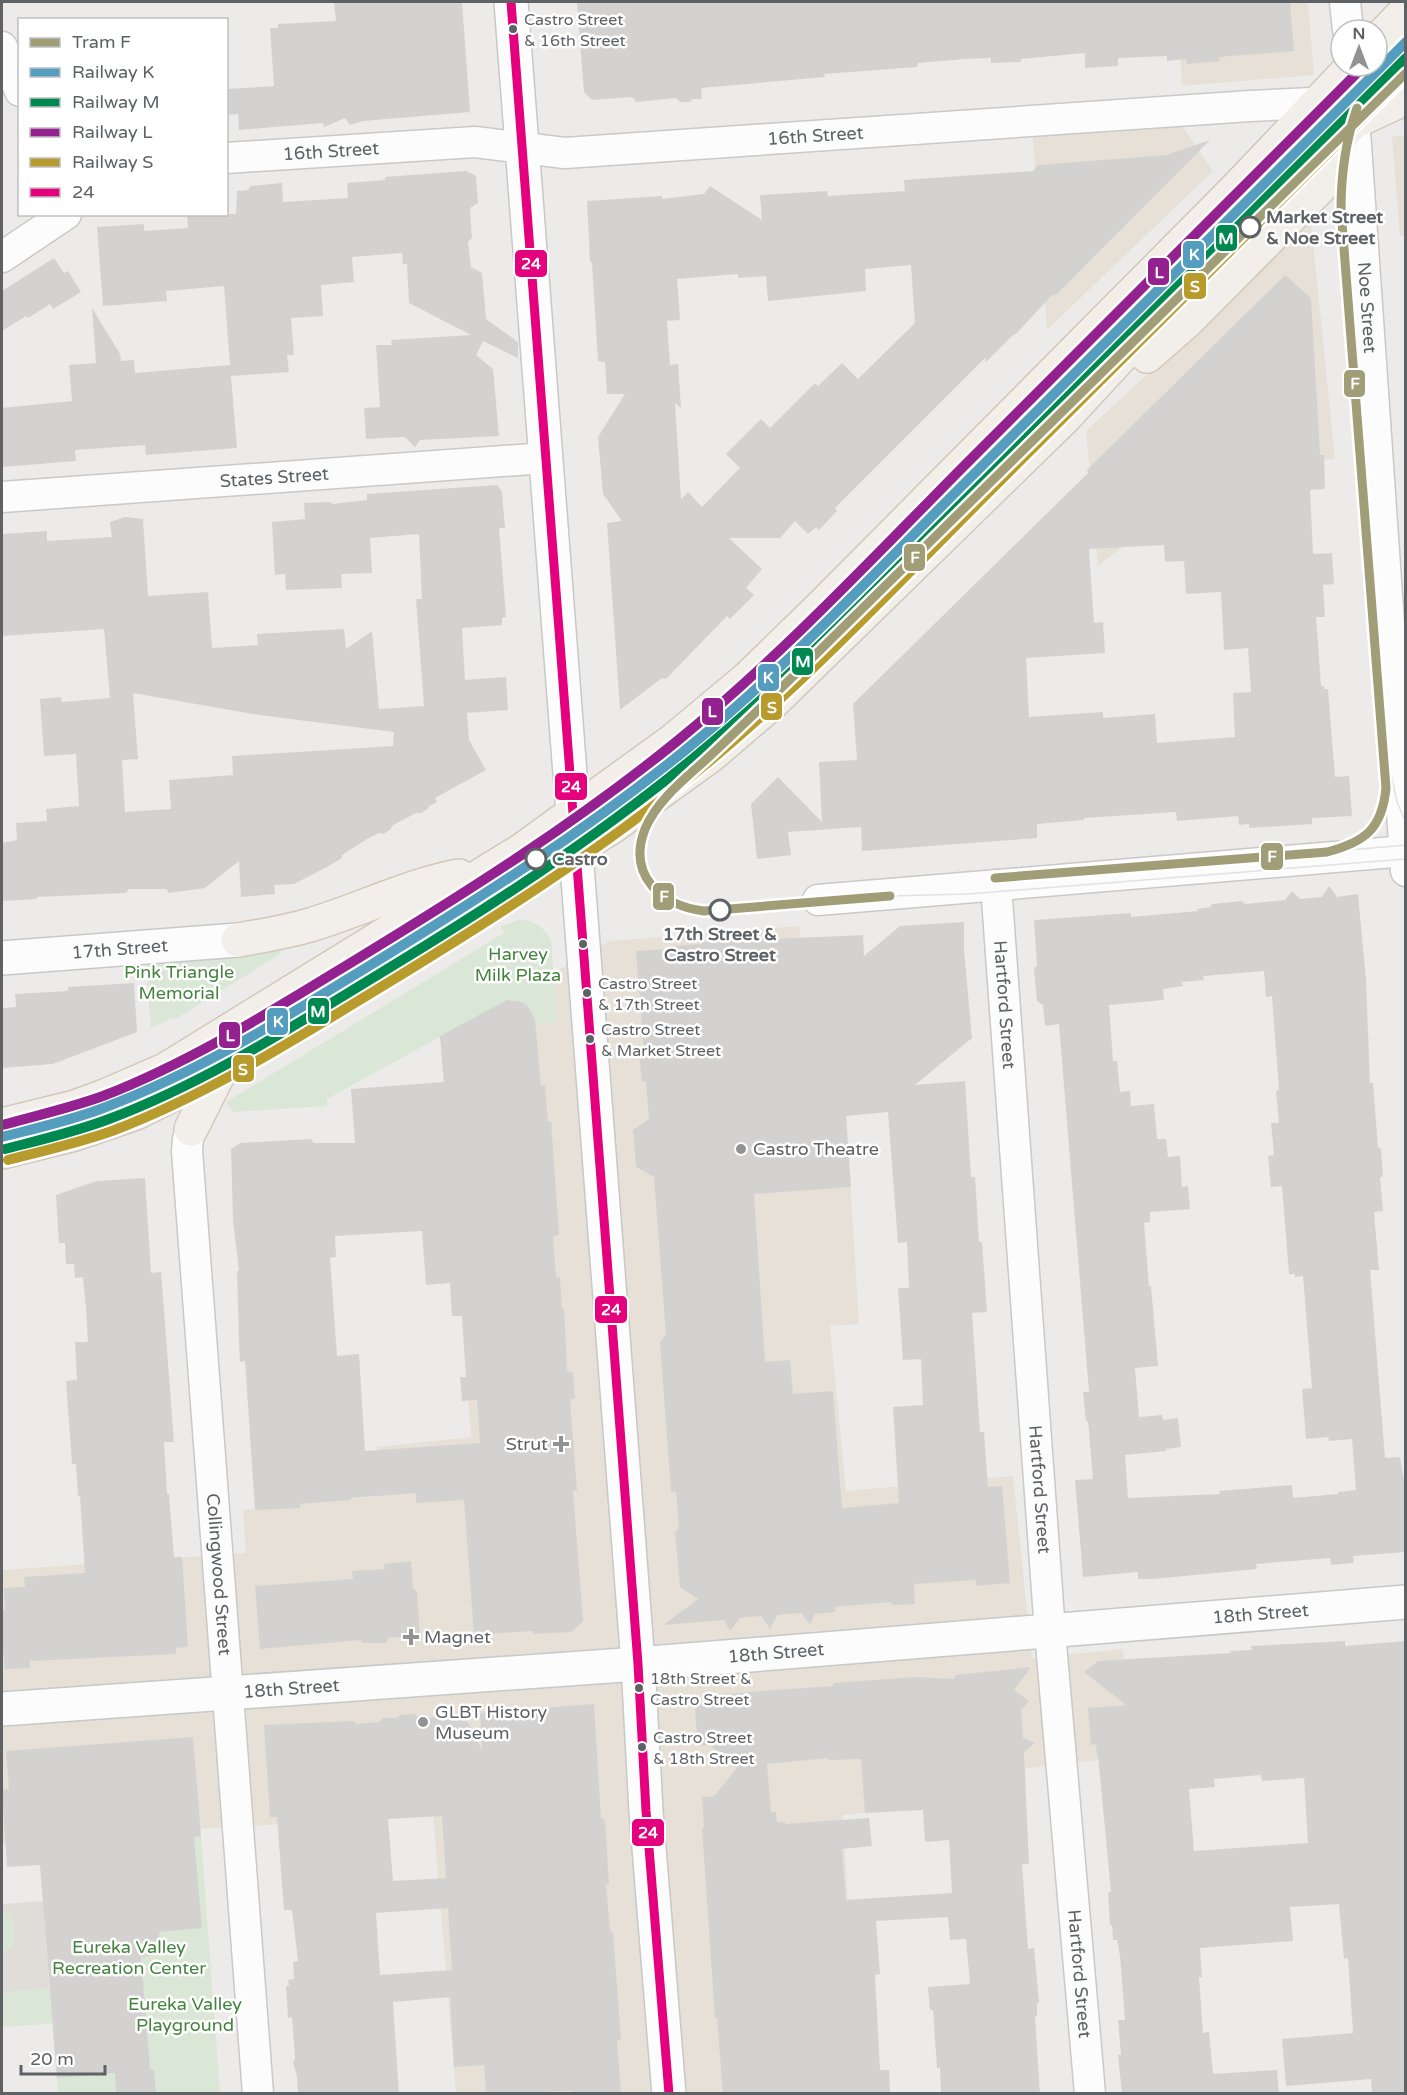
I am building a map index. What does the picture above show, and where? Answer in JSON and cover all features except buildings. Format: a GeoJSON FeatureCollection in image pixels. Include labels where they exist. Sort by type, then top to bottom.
{"type":"FeatureCollection","features":[{"type":"Feature","properties":{"kind":"main road"},"geometry":{"type":"LineString","coordinates":[[1389,29],[1406,11]]}},
{"type":"Feature","properties":{"kind":"main road"},"geometry":{"type":"LineString","coordinates":[[2,1152],[75,1134],[136,1113],[166,1098],[223,1065],[524,876],[612,827],[710,756],[772,704],[1064,418],[1158,348],[1280,229],[1356,119],[1373,85],[1406,48]]}},
{"type":"Feature","properties":{"kind":"main road"},"geometry":{"type":"LineString","coordinates":[[2,1125],[75,1107],[165,1070],[522,850],[675,740],[748,678],[834,594],[1233,192],[1341,78]]}},
{"type":"Feature","properties":{"kind":"main road"},"geometry":{"type":"LineString","coordinates":[[1356,119],[1406,98]]}},
{"type":"Feature","properties":{"kind":"main road"},"geometry":{"type":"LineString","coordinates":[[238,940],[312,925],[427,884],[484,873]]}},
{"type":"Feature","properties":{"kind":"main road"},"geometry":{"type":"LineString","coordinates":[[191,1129],[223,1065]]}},
{"type":"Feature","properties":{"kind":"street"},"geometry":{"type":"LineString","coordinates":[[511,2],[669,2094]]}},
{"type":"Feature","properties":{"kind":"street"},"geometry":{"type":"LineString","coordinates":[[1345,2],[1347,18]]}},
{"type":"Feature","properties":{"kind":"street"},"geometry":{"type":"LineString","coordinates":[[2,47],[18,86]]}},
{"type":"Feature","properties":{"kind":"street","name":"Noe Street"},"geometry":{"type":"LineString","coordinates":[[1352,78],[1405,858]]}},
{"type":"Feature","properties":{"kind":"street","name":"16th Street"},"geometry":{"type":"LineString","coordinates":[[228,158],[475,142],[565,153],[1318,103],[1356,119],[1406,98]]}},
{"type":"Feature","properties":{"kind":"street"},"geometry":{"type":"LineString","coordinates":[[2,257],[63,216]]}},
{"type":"Feature","properties":{"kind":"street","name":"States Street"},"geometry":{"type":"LineString","coordinates":[[2,497],[546,458]]}},
{"type":"Feature","properties":{"kind":"street"},"geometry":{"type":"LineString","coordinates":[[818,900],[996,885],[1405,858]]}},
{"type":"Feature","properties":{"kind":"street","name":"Hartford Street"},"geometry":{"type":"LineString","coordinates":[[996,885],[1050,1632],[1090,2094]]}},
{"type":"Feature","properties":{"kind":"street","name":"17th Street"},"geometry":{"type":"LineString","coordinates":[[2,958],[238,940]]}},
{"type":"Feature","properties":{"kind":"street","name":"Collingwood Street"},"geometry":{"type":"LineString","coordinates":[[191,1129],[187,1151],[258,2094]]}},
{"type":"Feature","properties":{"kind":"street","name":"18th Street"},"geometry":{"type":"LineString","coordinates":[[2,1709],[638,1664],[1406,1602]]}},
{"type":"Feature","properties":{"kind":"shaded area"},"geometry":{"type":"Polygon","coordinates":[[[1177,2],[1308,2],[1314,75],[1182,86],[1177,2]]]}},
{"type":"Feature","properties":{"kind":"shaded area"},"geometry":{"type":"Polygon","coordinates":[[[1178,120],[1213,171],[1047,330],[1032,127],[1178,120]]]}},
{"type":"Feature","properties":{"kind":"shaded area"},"geometry":{"type":"Polygon","coordinates":[[[1405,135],[1405,236],[1400,236],[1392,136],[1405,135]]]}},
{"type":"Feature","properties":{"kind":"shaded area"},"geometry":{"type":"Polygon","coordinates":[[[1311,223],[1335,459],[1220,469],[1098,566],[1086,431],[1311,223]]]}},
{"type":"Feature","properties":{"kind":"shaded area"},"geometry":{"type":"Polygon","coordinates":[[[799,926],[813,1050],[842,1049],[859,1324],[830,1326],[846,1491],[1013,1476],[1032,1658],[1123,1649],[1132,1756],[970,1775],[972,1801],[843,1815],[858,2093],[456,2093],[433,1815],[2,1844],[2,1570],[246,1553],[243,1510],[379,1496],[377,1447],[471,1437],[440,1036],[610,941],[799,926]]]}},
{"type":"Feature","properties":{"kind":"shaded area"},"geometry":{"type":"Polygon","coordinates":[[[43,1901],[52,2023],[2,2027],[2,1904],[43,1901]]]}},
{"type":"Feature","properties":{"kind":"green space","name":"Harvey Milk Plaza"},"geometry":{"type":"Polygon","coordinates":[[[519,920],[530,921],[538,925],[551,941],[558,1022],[536,1023],[526,1006],[518,1001],[507,1000],[327,1099],[327,1106],[233,1112],[226,1102],[504,933],[501,926],[519,920]]]}},
{"type":"Feature","properties":{"kind":"green space","name":"Pink Triangle Memorial"},"geometry":{"type":"Polygon","coordinates":[[[299,938],[282,949],[279,955],[177,1018],[151,1028],[146,966],[156,956],[299,938]]]}},
{"type":"Feature","properties":{"kind":"green space","name":"Eureka Valley Recreation Center"},"geometry":{"type":"Polygon","coordinates":[[[201,1836],[220,2093],[58,2093],[52,2023],[2,2027],[2,1992],[50,1988],[39,1848],[201,1836]]]}},
{"type":"Feature","properties":{"kind":"green space"},"geometry":{"type":"Polygon","coordinates":[[[2,1913],[7,1913],[14,1924],[13,1945],[3,1953],[2,1960],[2,1913]]]}},
{"type":"Feature","properties":{"kind":"tram line","name":"F"},"geometry":{"type":"LineString","coordinates":[[890,896],[704,911],[688,908],[662,895],[644,874],[641,846],[645,829],[658,807],[675,788],[808,662],[1406,73]]}},
{"type":"Feature","properties":{"kind":"tram line","name":"F"},"geometry":{"type":"LineString","coordinates":[[995,878],[1327,852],[1352,844],[1376,824],[1384,802],[1386,788],[1341,210],[1344,158],[1357,108]]}},
{"type":"Feature","properties":{"kind":"tram line"},"geometry":{"type":"LineString","coordinates":[[1381,726],[1397,802],[1406,823]]}},
{"type":"Feature","properties":{"kind":"tram line"},"geometry":{"type":"LineString","coordinates":[[1327,852],[1406,845]]}},
{"type":"Feature","properties":{"kind":"tram line"},"geometry":{"type":"LineString","coordinates":[[890,896],[968,894],[1406,859]]}},
{"type":"Feature","properties":{"kind":"rail line","name":"K"},"geometry":{"type":"LineString","coordinates":[[2,1137],[68,1120],[106,1107],[208,1061],[337,986],[490,890],[569,837],[646,781],[722,719],[797,651],[1406,42]]}},
{"type":"Feature","properties":{"kind":"rail line","name":"M"},"geometry":{"type":"LineString","coordinates":[[5,1149],[109,1119],[211,1073],[413,954],[495,902],[575,848],[653,790],[730,727],[805,659],[1406,58]]}},
{"type":"Feature","properties":{"kind":"rail line","name":"S"},"geometry":{"type":"LineString","coordinates":[[8,1160],[112,1131],[216,1084],[348,1007],[504,910],[584,856],[662,799],[739,736],[849,633],[1406,75]]}},
{"type":"Feature","properties":{"kind":"rail line","name":"L"},"geometry":{"type":"LineString","coordinates":[[2,1125],[103,1096],[169,1067],[233,1033],[480,882],[560,829],[638,772],[714,710],[787,644],[1352,78]]}},
{"type":"Feature","properties":{"kind":"transit line","name":"24"},"geometry":{"type":"LineString","coordinates":[[511,2],[669,2094]]}},
{"type":"Feature","properties":{"kind":"place","name":"Castro Street & 16th Street"},"geometry":{"type":"Point","coordinates":[513,29]}},
{"type":"Feature","properties":{"kind":"place","name":"Market Street & Noe Street"},"geometry":{"type":"Point","coordinates":[1250,227]}},
{"type":"Feature","properties":{"kind":"place","name":"Castro"},"geometry":{"type":"Point","coordinates":[536,859]}},
{"type":"Feature","properties":{"kind":"place","name":"17th Street & Castro Street"},"geometry":{"type":"Point","coordinates":[720,910]}},
{"type":"Feature","properties":{"kind":"place","name":"Castro Street & 17th Street"},"geometry":{"type":"Point","coordinates":[587,993]}},
{"type":"Feature","properties":{"kind":"place","name":"Castro Street & Market Street"},"geometry":{"type":"Point","coordinates":[590,1039]}},
{"type":"Feature","properties":{"kind":"place","name":"Castro Theatre"},"geometry":{"type":"Point","coordinates":[741,1149]}},
{"type":"Feature","properties":{"kind":"place","name":"Strut"},"geometry":{"type":"Point","coordinates":[561,1444]}},
{"type":"Feature","properties":{"kind":"place","name":"Magnet"},"geometry":{"type":"Point","coordinates":[411,1637]}},
{"type":"Feature","properties":{"kind":"place","name":"18th Street & Castro Street"},"geometry":{"type":"Point","coordinates":[639,1688]}},
{"type":"Feature","properties":{"kind":"place","name":"GLBT History Museum"},"geometry":{"type":"Point","coordinates":[423,1722]}},
{"type":"Feature","properties":{"kind":"place","name":"Castro Street & 18th Street"},"geometry":{"type":"Point","coordinates":[642,1747]}},
{"type":"Feature","properties":{"kind":"park label","name":"Eureka Valley Playground"},"geometry":{"type":"Point","coordinates":[185,2014]}}]}
